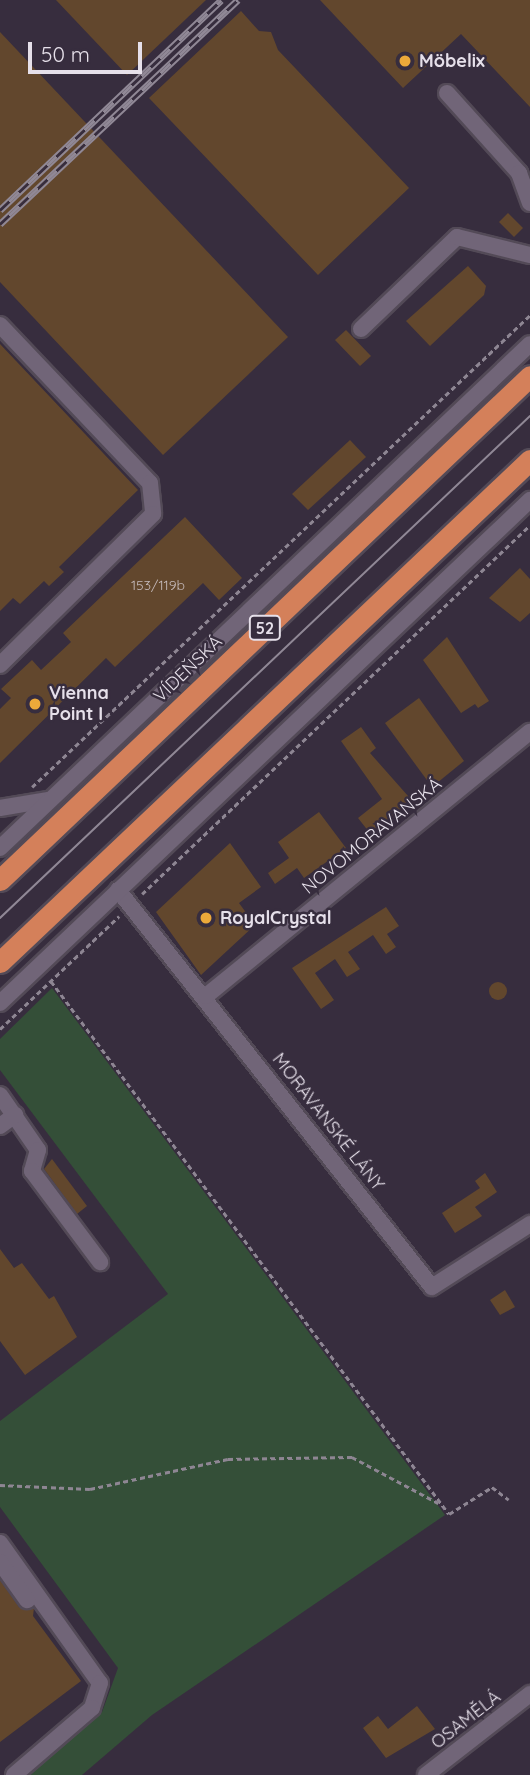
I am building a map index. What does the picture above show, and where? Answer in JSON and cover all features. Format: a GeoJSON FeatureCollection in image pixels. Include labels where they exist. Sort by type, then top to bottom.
{"type":"FeatureCollection","features":[{"type":"Feature","properties":{"kind":"highway","name":"VÍDEŇSKÁ"},"geometry":{"type":"LineString","coordinates":[[0,880],[530,376]]}},
{"type":"Feature","properties":{"kind":"highway"},"geometry":{"type":"LineString","coordinates":[[0,961],[530,460]]}},
{"type":"Feature","properties":{"kind":"street"},"geometry":{"type":"LineString","coordinates":[[447,93],[519,173],[530,203]]}},
{"type":"Feature","properties":{"kind":"street"},"geometry":{"type":"LineString","coordinates":[[361,329],[457,237],[530,255]]}},
{"type":"Feature","properties":{"kind":"street"},"geometry":{"type":"LineString","coordinates":[[0,325],[150,483],[153,514],[2,661]]}},
{"type":"Feature","properties":{"kind":"street","name":"VÍDEŇSKÁ"},"geometry":{"type":"LineString","coordinates":[[0,848],[530,344]]}},
{"type":"Feature","properties":{"kind":"street"},"geometry":{"type":"LineString","coordinates":[[0,1003],[530,500]]}},
{"type":"Feature","properties":{"kind":"street","name":"NOVOMORAVANSKÁ"},"geometry":{"type":"LineString","coordinates":[[206,996],[530,732]]}},
{"type":"Feature","properties":{"kind":"street"},"geometry":{"type":"LineString","coordinates":[[6,808],[50,799]]}},
{"type":"Feature","properties":{"kind":"street","name":"MORAVANSKÉ LÁNY"},"geometry":{"type":"LineString","coordinates":[[118,890],[206,996],[432,1287],[530,1224]]}},
{"type":"Feature","properties":{"kind":"street"},"geometry":{"type":"LineString","coordinates":[[0,1095],[38,1150],[32,1171],[100,1262]]}},
{"type":"Feature","properties":{"kind":"street"},"geometry":{"type":"LineString","coordinates":[[0,1126],[15,1115]]}},
{"type":"Feature","properties":{"kind":"street"},"geometry":{"type":"LineString","coordinates":[[0,1543],[100,1683],[92,1709],[14,1775]]}},
{"type":"Feature","properties":{"kind":"street"},"geometry":{"type":"LineString","coordinates":[[0,1562],[27,1600]]}},
{"type":"Feature","properties":{"kind":"street","name":"OSAMĚLÁ"},"geometry":{"type":"LineString","coordinates":[[426,1775],[530,1695]]}},
{"type":"Feature","properties":{"kind":"path"},"geometry":{"type":"LineString","coordinates":[[6,808],[530,315]]}},
{"type":"Feature","properties":{"kind":"path"},"geometry":{"type":"LineString","coordinates":[[0,1030],[530,525]]}},
{"type":"Feature","properties":{"kind":"path"},"geometry":{"type":"LineString","coordinates":[[51,981],[441,1505],[449,1514],[492,1487],[509,1500]]}},
{"type":"Feature","properties":{"kind":"path"},"geometry":{"type":"LineString","coordinates":[[0,1485],[90,1489],[228,1460],[352,1457],[441,1505]]}},
{"type":"Feature","properties":{"kind":"green space"},"geometry":{"type":"Polygon","coordinates":[[[52,988],[445,1515],[152,1715],[82,1775],[28,1775],[102,1712],[118,1668],[0,1507],[0,1421],[168,1294],[0,1070],[0,1039],[52,988]]]}},
{"type":"Feature","properties":{"kind":"building"},"geometry":{"type":"Polygon","coordinates":[[[56,0],[206,0],[127,75],[56,0]]]}},
{"type":"Feature","properties":{"kind":"building","name":"Möbelix"},"geometry":{"type":"Polygon","coordinates":[[[320,0],[530,0],[530,107],[461,34],[403,88],[320,0]]]}},
{"type":"Feature","properties":{"kind":"building"},"geometry":{"type":"Polygon","coordinates":[[[241,11],[259,31],[271,32],[278,50],[409,188],[318,275],[149,98],[241,11]]]}},
{"type":"Feature","properties":{"kind":"building"},"geometry":{"type":"Polygon","coordinates":[[[0,32],[288,337],[163,455],[0,282],[0,32]]]}},
{"type":"Feature","properties":{"kind":"building"},"geometry":{"type":"Polygon","coordinates":[[[508,213],[523,228],[514,237],[499,222],[508,213]]]}},
{"type":"Feature","properties":{"kind":"building"},"geometry":{"type":"Polygon","coordinates":[[[468,266],[486,286],[484,295],[430,346],[406,321],[468,266]]]}},
{"type":"Feature","properties":{"kind":"building"},"geometry":{"type":"Polygon","coordinates":[[[346,330],[371,356],[360,366],[335,340],[346,330]]]}},
{"type":"Feature","properties":{"kind":"building"},"geometry":{"type":"Polygon","coordinates":[[[0,344],[138,490],[59,567],[64,572],[49,586],[44,581],[20,604],[13,598],[0,611],[0,344]]]}},
{"type":"Feature","properties":{"kind":"building"},"geometry":{"type":"Polygon","coordinates":[[[350,440],[366,457],[308,510],[292,494],[350,440]]]}},
{"type":"Feature","properties":{"kind":"building"},"geometry":{"type":"Polygon","coordinates":[[[185,517],[242,578],[219,600],[203,583],[115,667],[106,658],[0,763],[0,709],[11,698],[1,689],[32,660],[41,670],[71,642],[63,633],[185,517]]]}},
{"type":"Feature","properties":{"kind":"building"},"geometry":{"type":"Polygon","coordinates":[[[520,568],[530,579],[530,613],[520,622],[489,598],[520,568]]]}},
{"type":"Feature","properties":{"kind":"building"},"geometry":{"type":"Polygon","coordinates":[[[447,637],[489,701],[478,708],[475,704],[461,713],[423,660],[447,637]]]}},
{"type":"Feature","properties":{"kind":"building"},"geometry":{"type":"Polygon","coordinates":[[[419,698],[464,761],[432,787],[385,723],[419,698]]]}},
{"type":"Feature","properties":{"kind":"building"},"geometry":{"type":"Polygon","coordinates":[[[361,727],[376,748],[370,753],[416,805],[369,832],[358,818],[382,799],[341,741],[361,727]]]}},
{"type":"Feature","properties":{"kind":"building"},"geometry":{"type":"Polygon","coordinates":[[[319,812],[346,848],[304,878],[297,868],[275,884],[268,873],[289,858],[278,842],[319,812]]]}},
{"type":"Feature","properties":{"kind":"building","name":"RoyalCrystal"},"geometry":{"type":"Polygon","coordinates":[[[230,843],[261,887],[239,903],[255,925],[201,975],[156,912],[230,843]]]}},
{"type":"Feature","properties":{"kind":"building"},"geometry":{"type":"Polygon","coordinates":[[[386,907],[399,926],[387,934],[396,947],[386,954],[373,935],[348,952],[360,969],[347,977],[335,959],[315,973],[334,1000],[321,1009],[292,968],[386,907]]]}},
{"type":"Feature","properties":{"kind":"building"},"geometry":{"type":"Polygon","coordinates":[[[498,982],[504,985],[507,991],[504,997],[498,1000],[492,997],[489,991],[492,985],[498,982]]]}},
{"type":"Feature","properties":{"kind":"building"},"geometry":{"type":"Polygon","coordinates":[[[52,1159],[87,1206],[77,1214],[44,1169],[52,1159]]]}},
{"type":"Feature","properties":{"kind":"building"},"geometry":{"type":"Polygon","coordinates":[[[485,1173],[497,1192],[475,1207],[482,1216],[455,1233],[442,1213],[480,1188],[475,1181],[485,1173]]]}},
{"type":"Feature","properties":{"kind":"building"},"geometry":{"type":"Polygon","coordinates":[[[0,1249],[14,1268],[22,1263],[49,1299],[54,1296],[77,1337],[25,1375],[0,1341],[0,1249]]]}},
{"type":"Feature","properties":{"kind":"building"},"geometry":{"type":"Polygon","coordinates":[[[505,1290],[515,1307],[500,1315],[490,1300],[505,1290]]]}},
{"type":"Feature","properties":{"kind":"building"},"geometry":{"type":"Polygon","coordinates":[[[0,1580],[19,1607],[34,1608],[33,1616],[81,1681],[0,1742],[0,1580]]]}},
{"type":"Feature","properties":{"kind":"building"},"geometry":{"type":"Polygon","coordinates":[[[417,1706],[435,1729],[386,1758],[363,1728],[378,1716],[388,1729],[417,1706]]]}},
{"type":"Feature","properties":{"kind":"tram line"},"geometry":{"type":"LineString","coordinates":[[0,918],[530,416]]}},
{"type":"Feature","properties":{"kind":"railway"},"geometry":{"type":"LineString","coordinates":[[0,210],[221,0]]}},
{"type":"Feature","properties":{"kind":"railway"},"geometry":{"type":"LineString","coordinates":[[0,224],[238,0]]}},
{"type":"Feature","properties":{"kind":"place","name":"Möbelix"},"geometry":{"type":"Point","coordinates":[405,61]}},
{"type":"Feature","properties":{"kind":"place","name":"Vienna Point I"},"geometry":{"type":"Point","coordinates":[35,704]}},
{"type":"Feature","properties":{"kind":"place","name":"RoyalCrystal"},"geometry":{"type":"Point","coordinates":[206,918]}}]}
